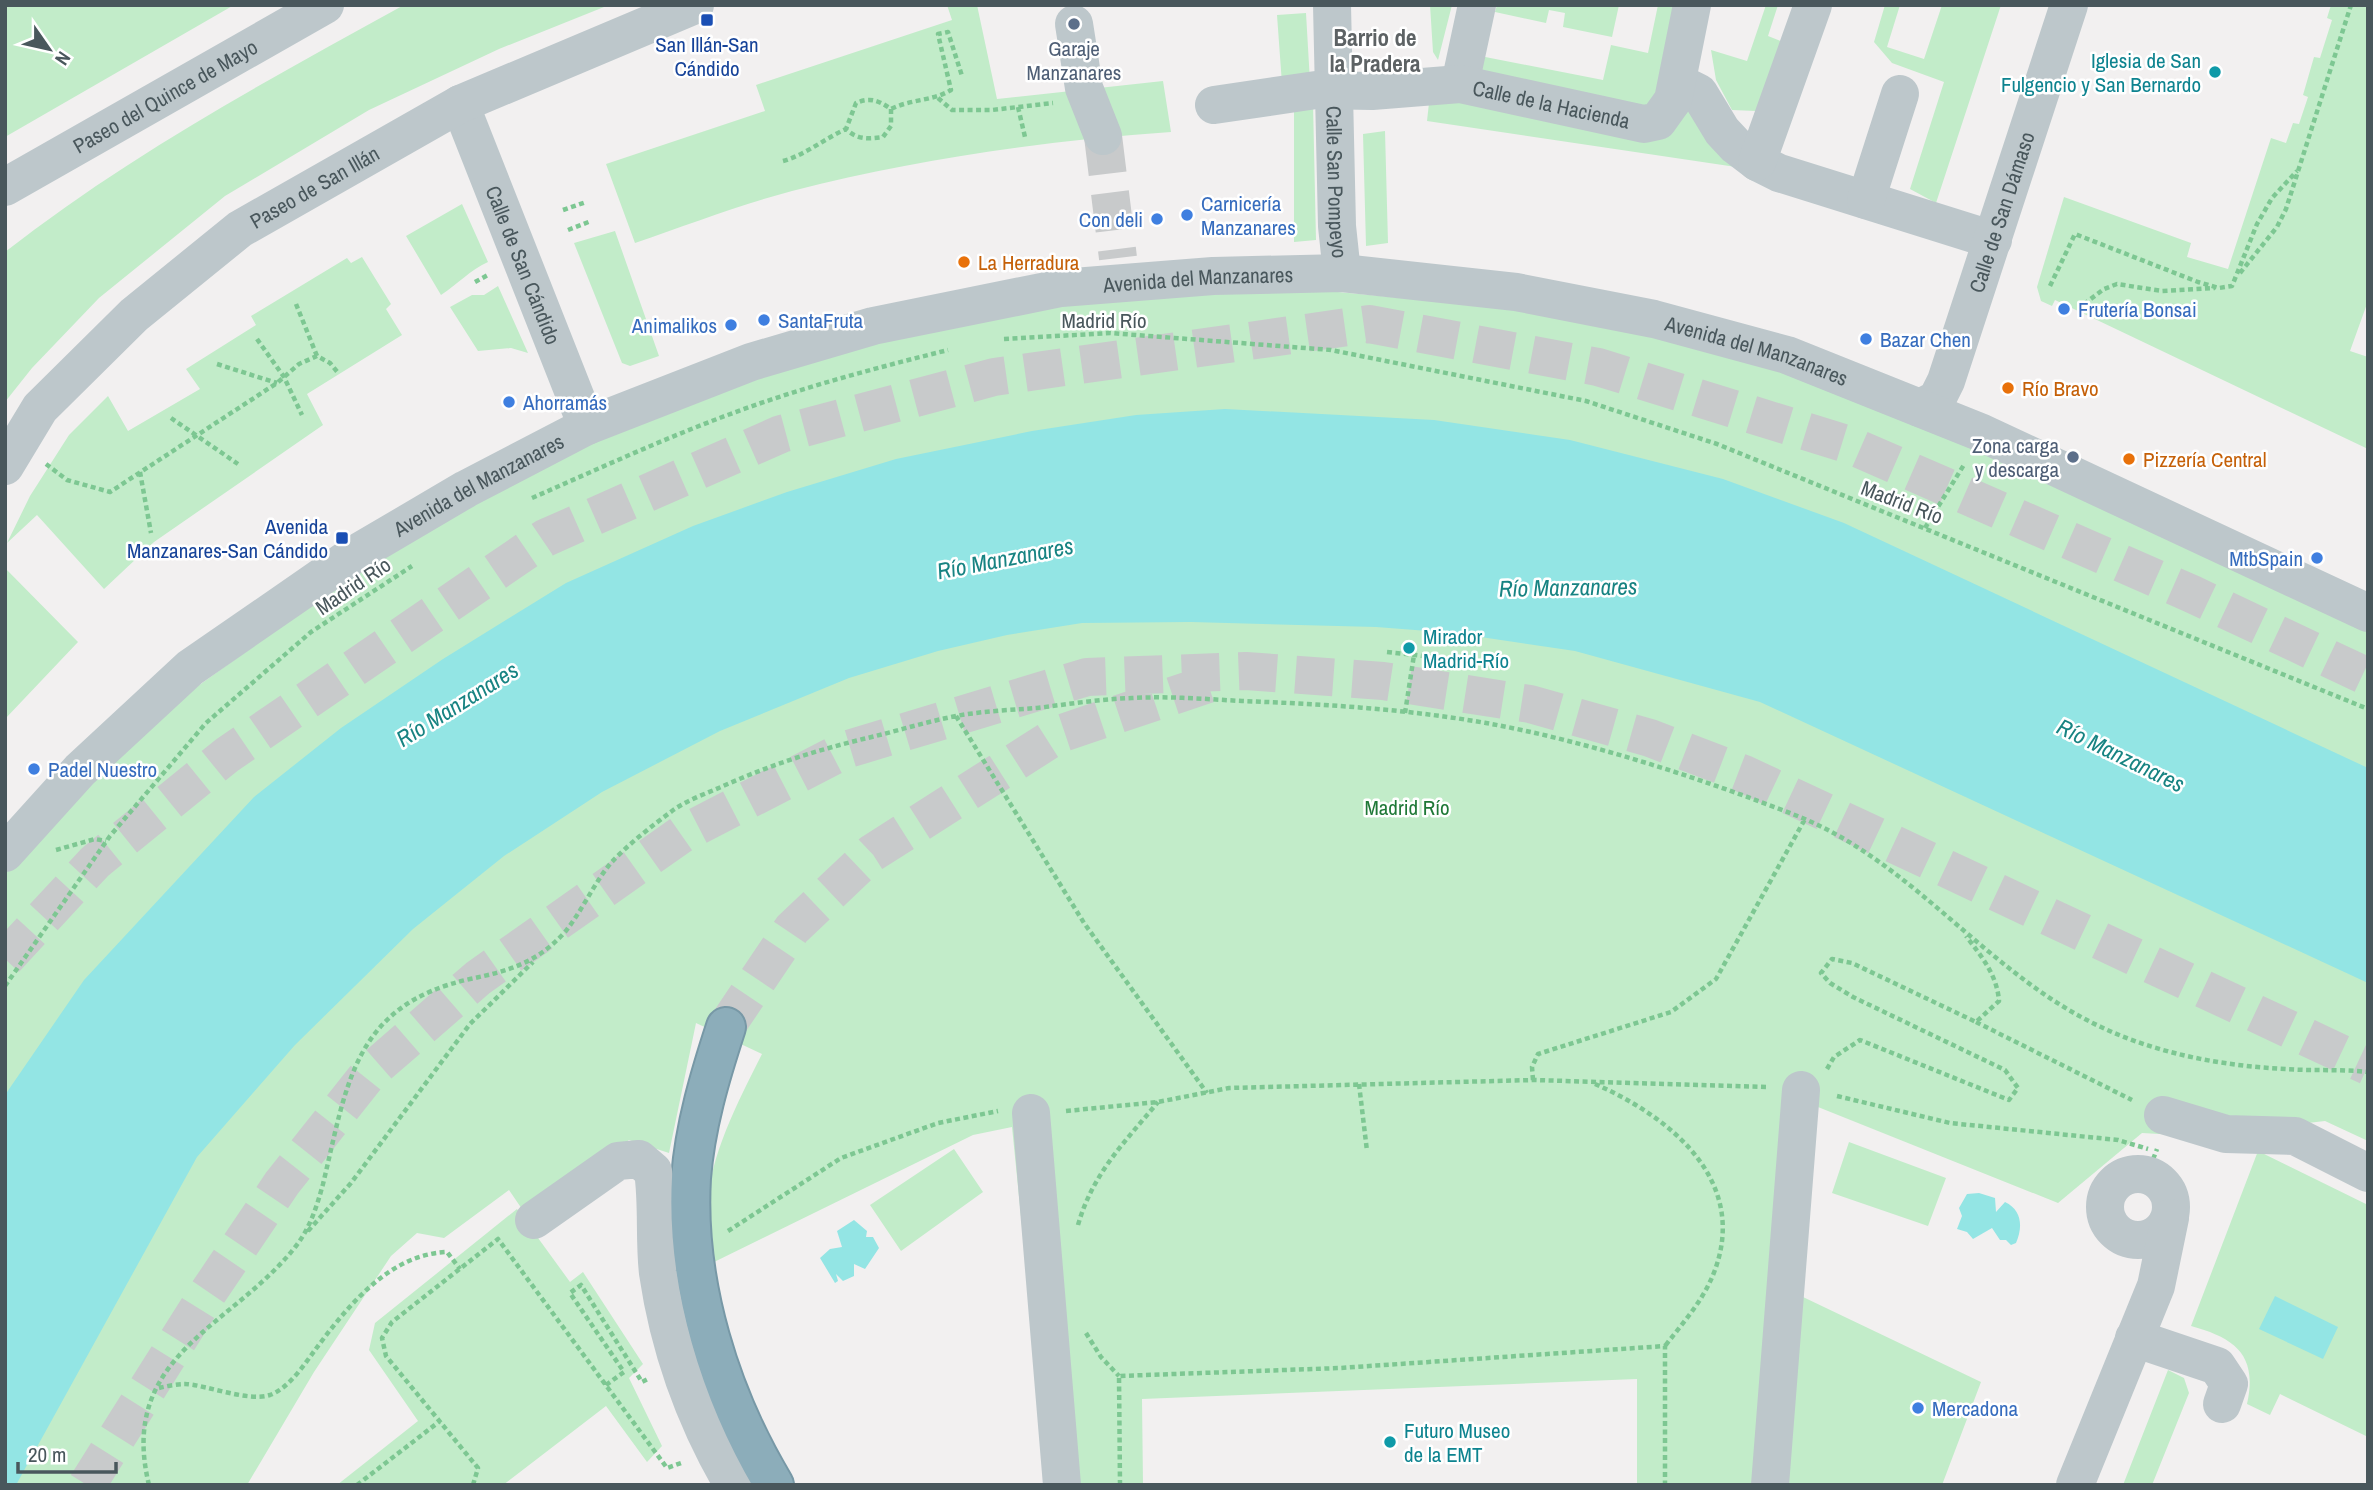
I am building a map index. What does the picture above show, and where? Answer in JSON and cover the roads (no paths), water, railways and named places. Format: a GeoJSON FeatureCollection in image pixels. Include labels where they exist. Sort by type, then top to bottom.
{"type":"FeatureCollection","features":[{"type":"Feature","properties":{"kind":"highway"},"geometry":{"type":"LineString","coordinates":[[726,1027],[704,1096],[691,1179],[695,1269],[715,1359],[752,1448],[774,1485]]}},
{"type":"Feature","properties":{"kind":"street","name":"Paseo del Quince de Mayo"},"geometry":{"type":"LineString","coordinates":[[5,187],[325,5]]}},
{"type":"Feature","properties":{"kind":"street","name":"Paseo de San Illán"},"geometry":{"type":"LineString","coordinates":[[23,463],[40,408],[134,315],[240,229],[460,104],[695,5]]}},
{"type":"Feature","properties":{"kind":"street","name":"Calle San Pompeyo"},"geometry":{"type":"LineString","coordinates":[[1332,5],[1338,226],[1342,273]]}},
{"type":"Feature","properties":{"kind":"street","name":"Calle de la Hacienda"},"geometry":{"type":"LineString","coordinates":[[1460,84],[1477,5]]}},
{"type":"Feature","properties":{"kind":"street"},"geometry":{"type":"LineString","coordinates":[[1673,100],[1692,5]]}},
{"type":"Feature","properties":{"kind":"street"},"geometry":{"type":"LineString","coordinates":[[1757,162],[1813,5]]}},
{"type":"Feature","properties":{"kind":"street","name":"Calle de San Dámaso"},"geometry":{"type":"LineString","coordinates":[[1920,408],[1937,399],[1946,381],[2069,5]]}},
{"type":"Feature","properties":{"kind":"street"},"geometry":{"type":"LineString","coordinates":[[1074,24],[1088,99],[1103,136]]}},
{"type":"Feature","properties":{"kind":"street","name":"Calle de la Hacienda"},"geometry":{"type":"LineString","coordinates":[[1214,105],[1336,89],[1372,91],[1460,84],[1644,124],[1658,121],[1673,100]]}},
{"type":"Feature","properties":{"kind":"street"},"geometry":{"type":"LineString","coordinates":[[1673,100],[1681,90],[1689,88],[1699,93],[1729,139],[1757,162],[1779,173],[1993,240]]}},
{"type":"Feature","properties":{"kind":"street"},"geometry":{"type":"LineString","coordinates":[[1866,200],[1899,94]]}},
{"type":"Feature","properties":{"kind":"street","name":"Calle de San Cándido"},"geometry":{"type":"LineString","coordinates":[[460,104],[587,426]]}},
{"type":"Feature","properties":{"kind":"street","name":"Avenida del Manzanares"},"geometry":{"type":"LineString","coordinates":[[5,853],[80,771],[190,668],[352,556],[466,489],[587,426],[751,362],[873,326],[1061,288],[1213,276],[1342,273],[1516,292],[1654,319],[1787,355],[1982,433],[2368,613]]}},
{"type":"Feature","properties":{"kind":"street"},"geometry":{"type":"LineString","coordinates":[[1770,1485],[1808,1090]]}},
{"type":"Feature","properties":{"kind":"street"},"geometry":{"type":"LineString","coordinates":[[2148,1108],[2227,1134],[2295,1136],[2368,1173]]}},
{"type":"Feature","properties":{"kind":"street"},"geometry":{"type":"LineString","coordinates":[[1031,1113],[1062,1485]]}},
{"type":"Feature","properties":{"kind":"street"},"geometry":{"type":"LineString","coordinates":[[534,1220],[618,1161],[639,1159],[653,1171],[659,1274],[678,1364],[713,1452],[733,1485]]}},
{"type":"Feature","properties":{"kind":"street"},"geometry":{"type":"LineString","coordinates":[[2075,1485],[2155,1286],[2170,1218],[2170,1197],[2158,1179],[2147,1175],[2126,1176],[2110,1190],[2105,1211],[2114,1230],[2123,1237],[2155,1286]]}},
{"type":"Feature","properties":{"kind":"street"},"geometry":{"type":"LineString","coordinates":[[2123,1237],[2134,1240],[2156,1236],[2170,1218]]}},
{"type":"Feature","properties":{"kind":"street"},"geometry":{"type":"LineString","coordinates":[[2134,1338],[2217,1366],[2229,1384],[2222,1404]]}},
{"type":"Feature","properties":{"kind":"water","name":"Río Manzanares"},"geometry":{"type":"Polygon","coordinates":[[[1225,409],[1434,420],[1570,440],[1723,479],[1844,523],[2368,768],[2368,983],[1760,702],[1575,651],[1454,633],[1376,627],[1191,622],[1082,623],[1007,635],[938,651],[849,678],[720,731],[602,792],[504,856],[413,929],[295,1045],[197,1157],[16,1485],[5,1485],[5,1095],[84,980],[254,797],[341,728],[443,659],[566,583],[693,526],[787,492],[896,459],[1032,431],[1136,415],[1225,409]]]}},
{"type":"Feature","properties":{"kind":"water"},"geometry":{"type":"Polygon","coordinates":[[[1979,1193],[1995,1198],[1996,1212],[2005,1202],[2018,1214],[2020,1231],[2016,1243],[2011,1245],[2006,1240],[2000,1240],[1992,1228],[1973,1239],[1967,1232],[1957,1229],[1962,1216],[1959,1208],[1967,1194],[1979,1193]]]}},
{"type":"Feature","properties":{"kind":"water"},"geometry":{"type":"Polygon","coordinates":[[[854,1220],[867,1231],[866,1237],[873,1237],[879,1248],[865,1269],[854,1264],[854,1276],[843,1281],[836,1274],[838,1281],[835,1283],[820,1258],[830,1249],[842,1247],[837,1231],[854,1220]]]}},
{"type":"Feature","properties":{"kind":"water"},"geometry":{"type":"Polygon","coordinates":[[[2275,1296],[2338,1327],[2323,1359],[2259,1329],[2275,1296]]]}},
{"type":"Feature","properties":{"kind":"tunnel"},"geometry":{"type":"LineString","coordinates":[[1103,136],[1118,258]]}},
{"type":"Feature","properties":{"kind":"tunnel"},"geometry":{"type":"LineString","coordinates":[[5,959],[95,862],[227,755],[545,538],[781,434],[994,377],[1369,324],[1598,367],[1850,445],[2192,594],[2368,677]]}},
{"type":"Feature","properties":{"kind":"tunnel"},"geometry":{"type":"LineString","coordinates":[[87,1485],[205,1297],[282,1183],[370,1072],[478,978],[682,834],[845,750],[1087,677],[1246,671],[1383,681],[1530,704],[1650,738],[1744,774],[2368,1066]]}},
{"type":"Feature","properties":{"kind":"tunnel"},"geometry":{"type":"LineString","coordinates":[[726,1027],[792,929],[872,853],[1059,734],[1208,684]]}},
{"type":"Feature","properties":{"kind":"place","name":"San Illán-San Cándido"},"geometry":{"type":"Point","coordinates":[707,20]}},
{"type":"Feature","properties":{"kind":"place","name":"Garaje Manzanares"},"geometry":{"type":"Point","coordinates":[1074,24]}},
{"type":"Feature","properties":{"kind":"place","name":"Iglesia de San Fulgencio y San Bernardo"},"geometry":{"type":"Point","coordinates":[2215,72]}},
{"type":"Feature","properties":{"kind":"place","name":"Carnicería Manzanares"},"geometry":{"type":"Point","coordinates":[1187,215]}},
{"type":"Feature","properties":{"kind":"place","name":"Con deli"},"geometry":{"type":"Point","coordinates":[1157,219]}},
{"type":"Feature","properties":{"kind":"place","name":"La Herradura"},"geometry":{"type":"Point","coordinates":[964,262]}},
{"type":"Feature","properties":{"kind":"place","name":"Frutería Bonsai"},"geometry":{"type":"Point","coordinates":[2064,309]}},
{"type":"Feature","properties":{"kind":"place","name":"SantaFruta"},"geometry":{"type":"Point","coordinates":[764,320]}},
{"type":"Feature","properties":{"kind":"place","name":"Animalikos"},"geometry":{"type":"Point","coordinates":[731,325]}},
{"type":"Feature","properties":{"kind":"place","name":"Bazar Chen"},"geometry":{"type":"Point","coordinates":[1866,339]}},
{"type":"Feature","properties":{"kind":"place","name":"Río Bravo"},"geometry":{"type":"Point","coordinates":[2008,388]}},
{"type":"Feature","properties":{"kind":"place","name":"Ahorramás"},"geometry":{"type":"Point","coordinates":[509,402]}},
{"type":"Feature","properties":{"kind":"place","name":"Zona carga y descarga"},"geometry":{"type":"Point","coordinates":[2073,457]}},
{"type":"Feature","properties":{"kind":"place","name":"Pizzería Central"},"geometry":{"type":"Point","coordinates":[2129,459]}},
{"type":"Feature","properties":{"kind":"place","name":"Avenida Manzanares-San Cándido"},"geometry":{"type":"Point","coordinates":[342,538]}},
{"type":"Feature","properties":{"kind":"place","name":"MtbSpain"},"geometry":{"type":"Point","coordinates":[2317,558]}},
{"type":"Feature","properties":{"kind":"place","name":"Mirador Madrid-Río"},"geometry":{"type":"Point","coordinates":[1409,648]}},
{"type":"Feature","properties":{"kind":"place","name":"Padel Nuestro"},"geometry":{"type":"Point","coordinates":[34,769]}},
{"type":"Feature","properties":{"kind":"place","name":"Mercadona"},"geometry":{"type":"Point","coordinates":[1918,1408]}},
{"type":"Feature","properties":{"kind":"place","name":"Futuro Museo de la EMT"},"geometry":{"type":"Point","coordinates":[1390,1442]}},
{"type":"Feature","properties":{"kind":"district","name":"Barrio de la Pradera"},"geometry":{"type":"Point","coordinates":[1375,50]}},
{"type":"Feature","properties":{"kind":"park label","name":"Madrid Río"},"geometry":{"type":"Point","coordinates":[1407,807]}}]}
